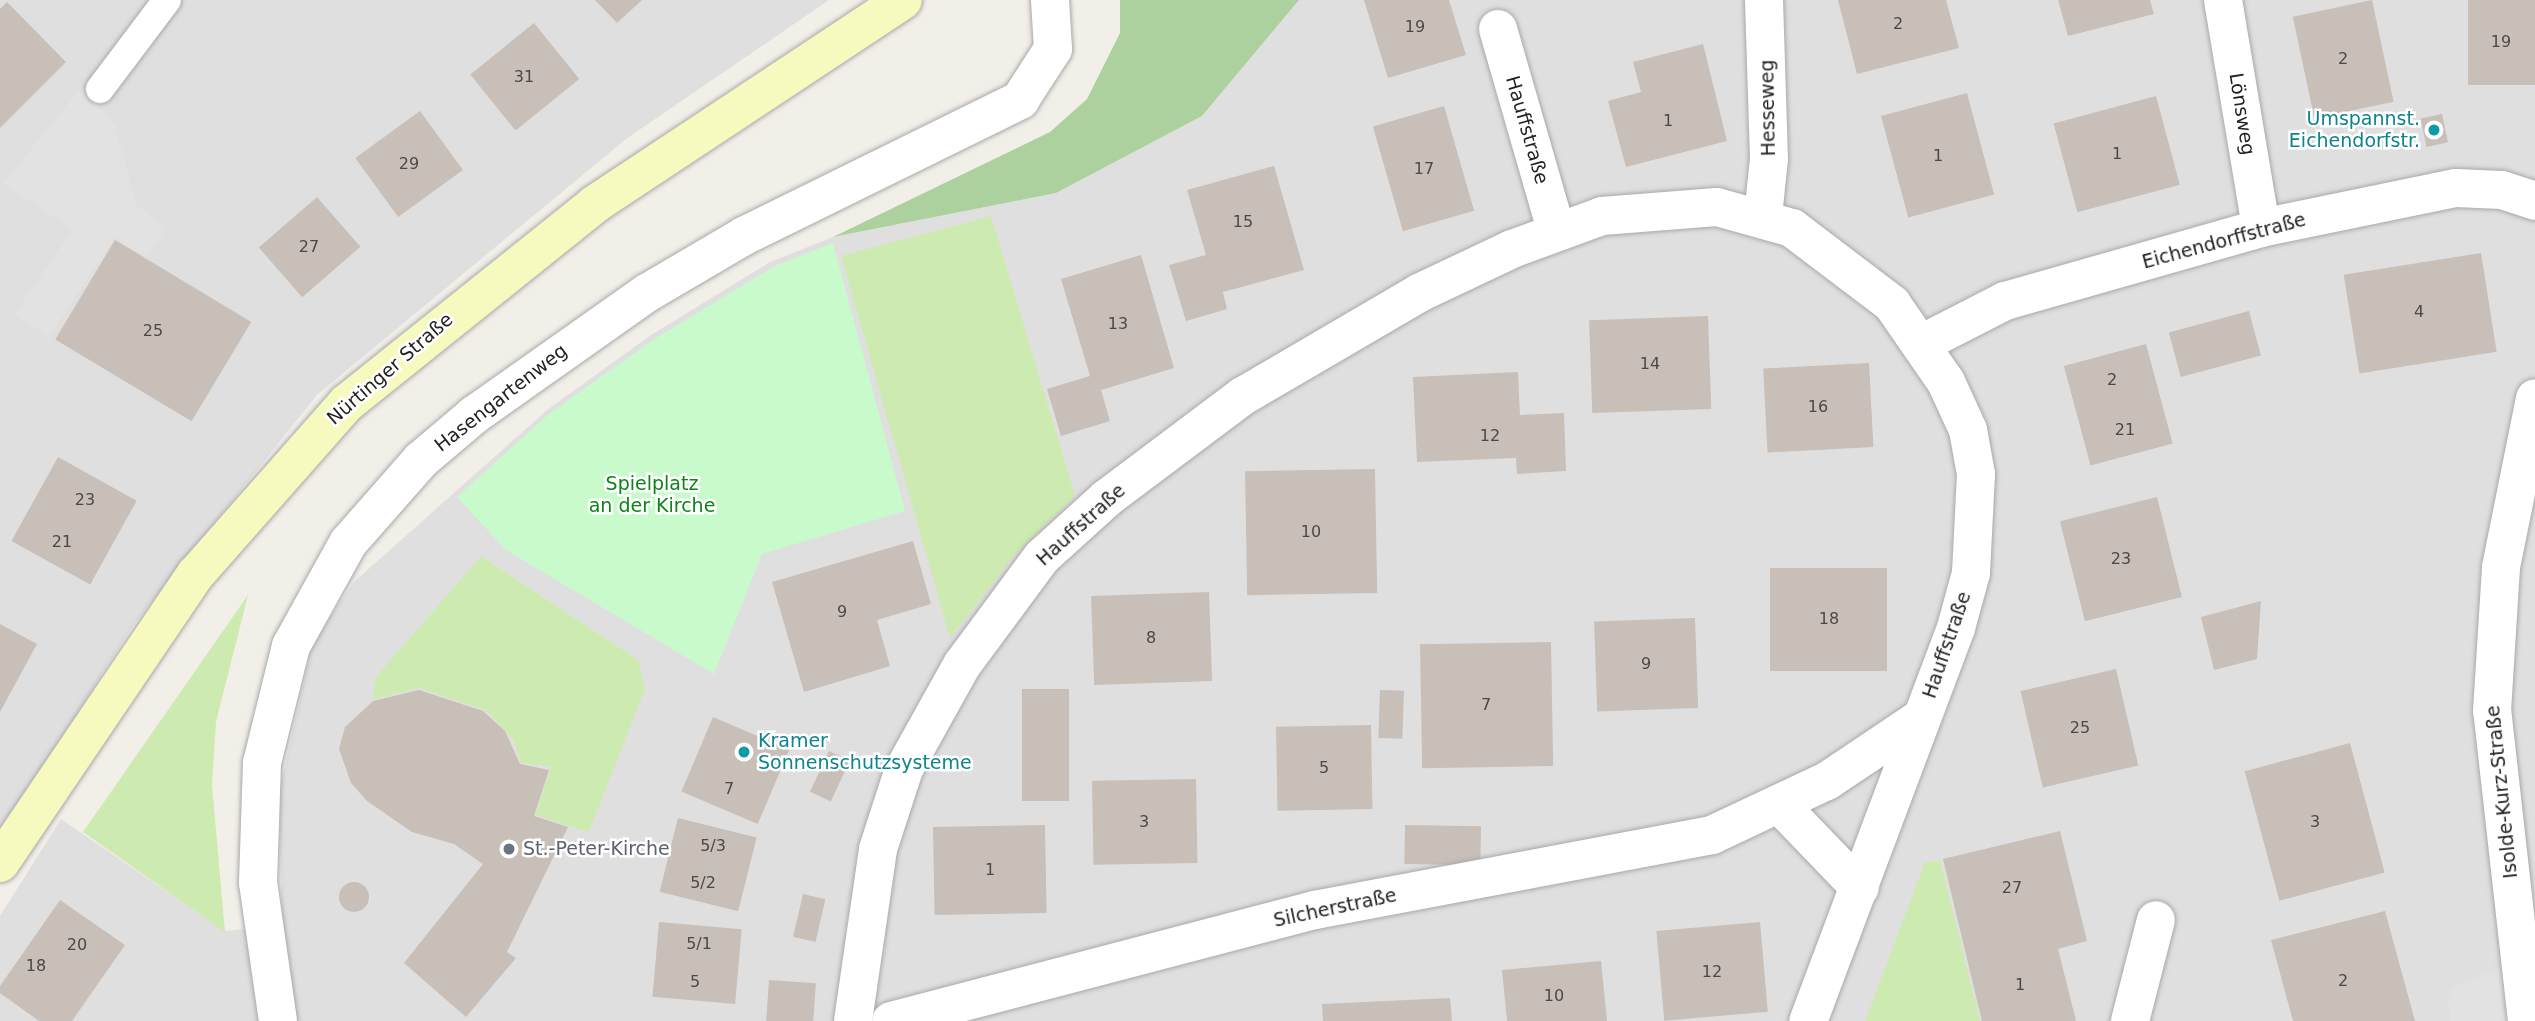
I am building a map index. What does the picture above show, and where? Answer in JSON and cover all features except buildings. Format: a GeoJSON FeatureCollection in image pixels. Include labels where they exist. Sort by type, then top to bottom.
{"type":"FeatureCollection","features":[{"type":"Feature","properties":{"kind":"street","name":"Nürtinger Straße"},"geometry":{"type":"LineString","coordinates":[[0,863],[196,573],[347,403],[595,204],[903,0]]}},
{"type":"Feature","properties":{"kind":"street","name":"Hasengartenweg"},"geometry":{"type":"LineString","coordinates":[[278,1021],[258,883],[262,763],[291,646],[348,543],[421,460],[474,415],[647,293],[744,236],[1020,100],[1053,49],[1050,0]]}},
{"type":"Feature","properties":{"kind":"street","name":"Hesseweg"},"geometry":{"type":"LineString","coordinates":[[1762,216],[1769,159],[1764,0]]}},
{"type":"Feature","properties":{"kind":"street","name":"Lönsweg"},"geometry":{"type":"LineString","coordinates":[[2223,0],[2261,228]]}},
{"type":"Feature","properties":{"kind":"street","name":"Hauffstraße"},"geometry":{"type":"LineString","coordinates":[[1498,29],[1556,230]]}},
{"type":"Feature","properties":{"kind":"street","name":"Eichendorffstraße"},"geometry":{"type":"LineString","coordinates":[[1923,342],[2006,301],[2261,228],[2456,188],[2502,190],[2535,201]]}},
{"type":"Feature","properties":{"kind":"street","name":"Hauffstraße"},"geometry":{"type":"LineString","coordinates":[[853,1021],[878,849],[904,769],[962,665],[1042,557],[1107,498],[1254,389],[1419,293],[1556,230],[1602,216],[1717,207],[1762,216],[1856,271],[1923,342],[1968,430],[1978,517],[1956,628],[1808,1021]]}},
{"type":"Feature","properties":{"kind":"street","name":"Isolde-Kurz-Straße"},"geometry":{"type":"LineString","coordinates":[[2527,1021],[2521,862],[2492,711],[2494,636],[2511,500],[2535,398]]}},
{"type":"Feature","properties":{"kind":"street","name":"Silcherstraße"},"geometry":{"type":"LineString","coordinates":[[891,1021],[1315,910],[1651,850],[1712,835],[1780,805],[1921,718]]}},
{"type":"Feature","properties":{"kind":"street"},"geometry":{"type":"LineString","coordinates":[[1780,805],[1860,888]]}},
{"type":"Feature","properties":{"kind":"street"},"geometry":{"type":"LineString","coordinates":[[2130,1021],[2156,920]]}},
{"type":"Feature","properties":{"kind":"lane"},"geometry":{"type":"LineString","coordinates":[[100,89],[167,0]]}},
{"type":"Feature","properties":{"kind":"shaded area"},"geometry":{"type":"Polygon","coordinates":[[[0,0],[829,0],[626,139],[317,395],[134,624],[0,834],[0,0]]]}},
{"type":"Feature","properties":{"kind":"shaded area"},"geometry":{"type":"Polygon","coordinates":[[[1299,0],[2535,0],[2535,1021],[0,1021],[0,916],[61,819],[225,931],[282,925],[279,792],[313,643],[354,582],[547,410],[651,335],[770,262],[833,237],[1056,193],[1202,116],[1299,0]]]}},
{"type":"Feature","properties":{"kind":"shaded area"},"geometry":{"type":"Polygon","coordinates":[[[81,88],[115,125],[136,205],[166,228],[147,257],[115,237],[49,337],[14,315],[73,229],[3,184],[81,88]]]}},
{"type":"Feature","properties":{"kind":"shaded area"},"geometry":{"type":"Polygon","coordinates":[[[2502,967],[2512,1021],[2450,1021],[2448,997],[2456,985],[2502,967]]]}},
{"type":"Feature","properties":{"kind":"green space"},"geometry":{"type":"Polygon","coordinates":[[[1120,0],[1299,0],[1202,116],[1056,193],[833,237],[1050,132],[1087,99],[1120,33],[1120,0]]]}},
{"type":"Feature","properties":{"kind":"green space"},"geometry":{"type":"Polygon","coordinates":[[[991,216],[1075,496],[1014,555],[950,638],[841,256],[991,216]]]}},
{"type":"Feature","properties":{"kind":"green space","name":"Spielplatz an der Kirche"},"geometry":{"type":"Polygon","coordinates":[[[833,243],[905,511],[762,554],[714,674],[506,550],[457,497],[550,413],[656,338],[777,265],[833,243]]]}},
{"type":"Feature","properties":{"kind":"green space"},"geometry":{"type":"Polygon","coordinates":[[[481,556],[638,660],[645,689],[589,832],[535,815],[551,767],[521,763],[514,741],[486,710],[419,688],[373,699],[375,678],[481,556]]]}},
{"type":"Feature","properties":{"kind":"green space"},"geometry":{"type":"Polygon","coordinates":[[[248,595],[216,722],[212,785],[225,932],[83,832],[248,595]]]}},
{"type":"Feature","properties":{"kind":"green space"},"geometry":{"type":"Polygon","coordinates":[[[1940,861],[1980,1021],[1865,1021],[1925,862],[1940,861]]]}},
{"type":"Feature","properties":{"kind":"place","name":"Umspannst. Eichendorfstr."},"geometry":{"type":"Point","coordinates":[2434,130]}},
{"type":"Feature","properties":{"kind":"place","name":"Kramer Sonnenschutzsysteme"},"geometry":{"type":"Point","coordinates":[744,752]}},
{"type":"Feature","properties":{"kind":"place","name":"St.-Peter-Kirche"},"geometry":{"type":"Point","coordinates":[509,849]}}]}
